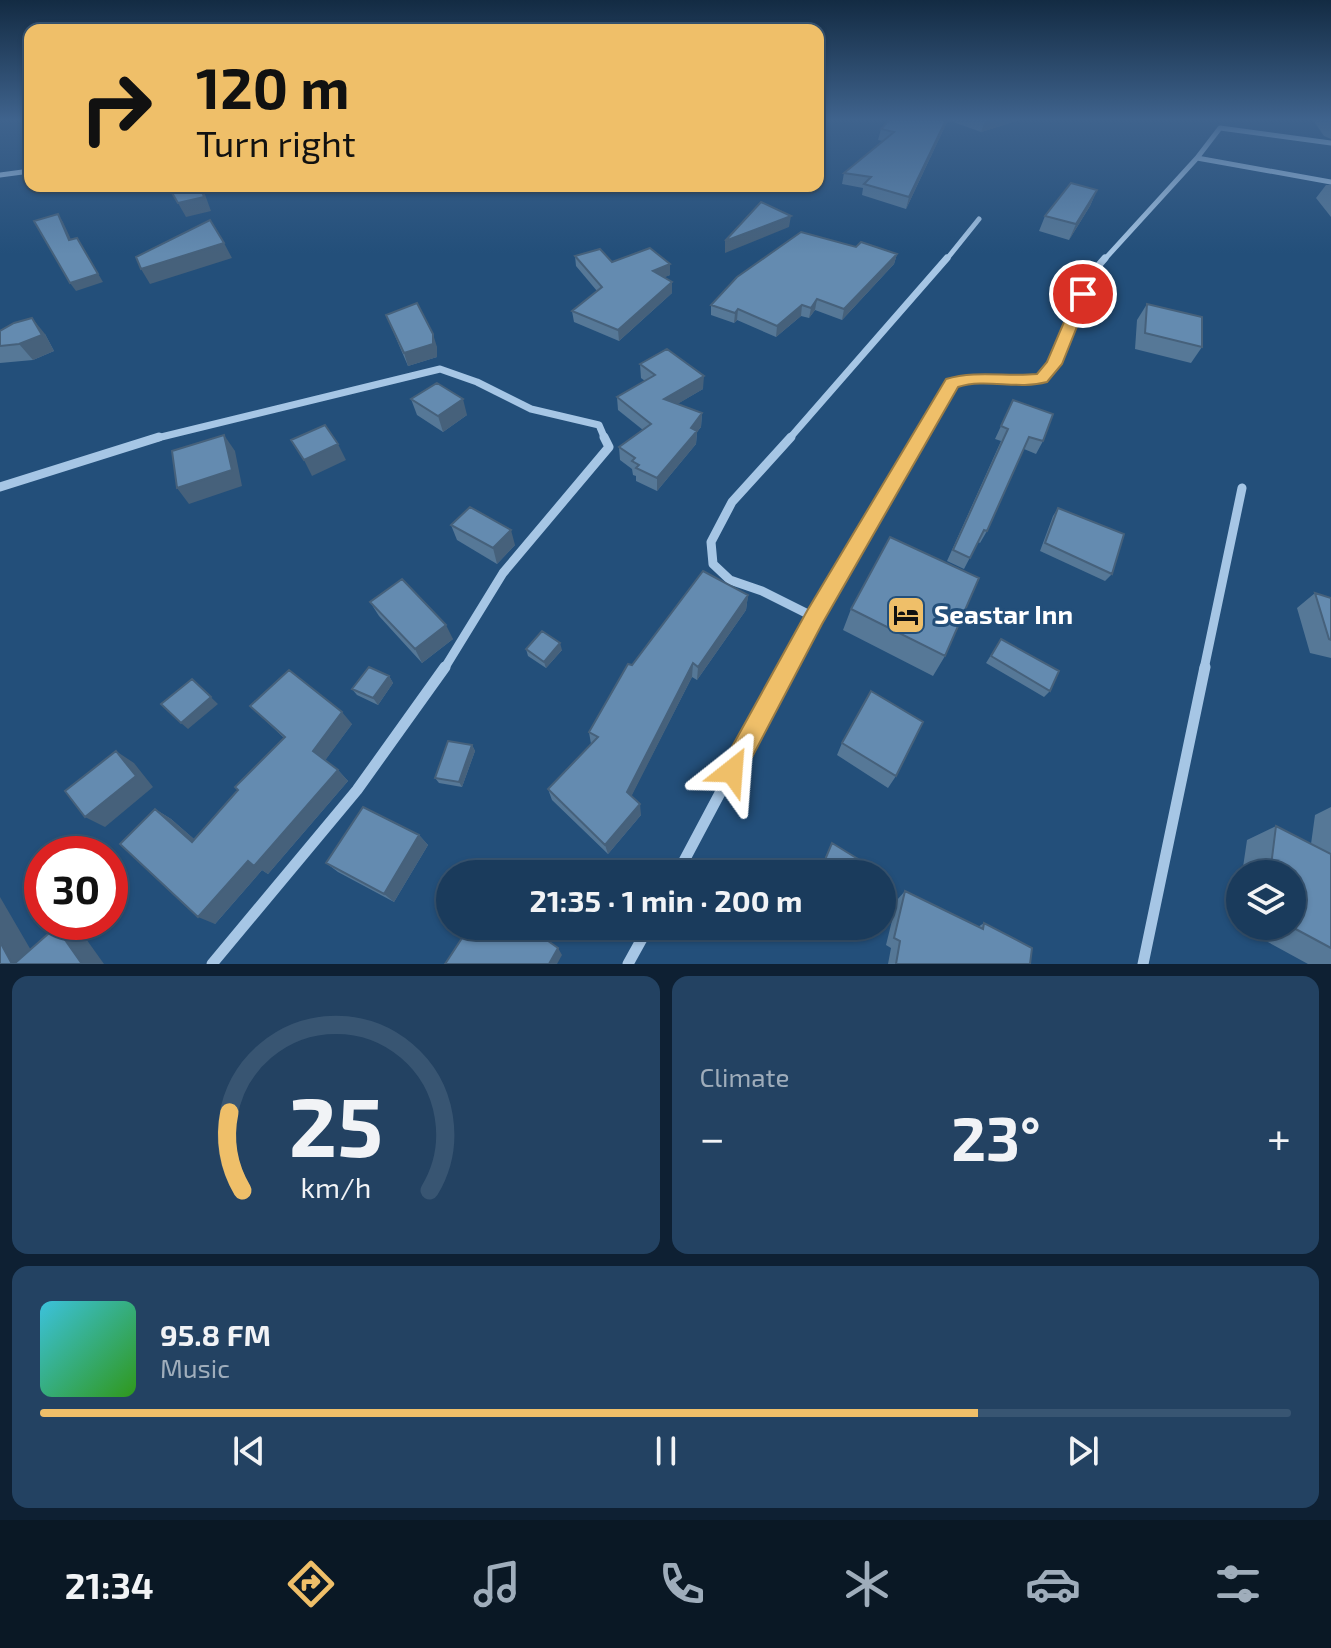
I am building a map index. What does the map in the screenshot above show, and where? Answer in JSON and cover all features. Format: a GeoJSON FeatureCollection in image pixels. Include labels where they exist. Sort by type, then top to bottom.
{"type":"FeatureCollection","features":[{"type":"Feature","properties":{"kind":"street"},"geometry":{"type":"LineString","coordinates":[[684,860],[814,617],[952,383],[968,378],[1015,381],[1042,378],[1054,364],[1093,271],[1191,165]]}},
{"type":"Feature","properties":{"kind":"street"},"geometry":{"type":"LineString","coordinates":[[1236,165],[1331,182]]}},
{"type":"Feature","properties":{"kind":"street"},"geometry":{"type":"LineString","coordinates":[[0,175],[24,172]]}},
{"type":"Feature","properties":{"kind":"street"},"geometry":{"type":"LineString","coordinates":[[814,617],[762,591],[730,580],[713,564],[711,542],[732,502],[907,307],[979,219]]}},
{"type":"Feature","properties":{"kind":"street"},"geometry":{"type":"LineString","coordinates":[[0,487],[170,433],[440,369],[477,382],[531,409],[599,425],[609,447],[503,573],[435,683],[357,790],[212,964]]}},
{"type":"Feature","properties":{"kind":"street"},"geometry":{"type":"LineString","coordinates":[[1143,964],[1242,488]]}},
{"type":"Feature","properties":{"kind":"street"},"geometry":{"type":"LineString","coordinates":[[628,964],[641,940]]}},
{"type":"Feature","properties":{"kind":"building"},"geometry":{"type":"Polygon","coordinates":[[[854,165],[924,165],[909,197],[864,184],[871,177],[844,173],[854,165]]]}},
{"type":"Feature","properties":{"kind":"building"},"geometry":{"type":"Polygon","coordinates":[[[1071,183],[1097,190],[1076,224],[1045,216],[1071,183]]]}},
{"type":"Feature","properties":{"kind":"building"},"geometry":{"type":"Polygon","coordinates":[[[172,192],[202,192],[204,197],[178,203],[172,192]]]}},
{"type":"Feature","properties":{"kind":"building"},"geometry":{"type":"Polygon","coordinates":[[[761,202],[791,216],[725,241],[761,202]]]}},
{"type":"Feature","properties":{"kind":"building"},"geometry":{"type":"Polygon","coordinates":[[[58,214],[69,240],[77,238],[98,274],[70,283],[34,221],[58,214]]]}},
{"type":"Feature","properties":{"kind":"building"},"geometry":{"type":"Polygon","coordinates":[[[210,220],[224,243],[141,269],[136,257],[210,220]]]}},
{"type":"Feature","properties":{"kind":"building"},"geometry":{"type":"Polygon","coordinates":[[[801,232],[856,247],[861,242],[897,254],[844,309],[817,299],[811,308],[802,305],[777,326],[738,309],[735,313],[711,305],[737,277],[801,232]]]}},
{"type":"Feature","properties":{"kind":"building"},"geometry":{"type":"Polygon","coordinates":[[[650,248],[670,264],[653,271],[672,282],[618,330],[572,311],[602,287],[575,256],[600,249],[612,262],[650,248]]]}},
{"type":"Feature","properties":{"kind":"building"},"geometry":{"type":"Polygon","coordinates":[[[417,303],[433,334],[433,344],[404,353],[386,315],[417,303]]]}},
{"type":"Feature","properties":{"kind":"building"},"geometry":{"type":"Polygon","coordinates":[[[1147,304],[1202,317],[1202,347],[1145,333],[1147,304]]]}},
{"type":"Feature","properties":{"kind":"building"},"geometry":{"type":"Polygon","coordinates":[[[32,318],[42,335],[19,344],[0,346],[0,331],[32,318]]]}},
{"type":"Feature","properties":{"kind":"building"},"geometry":{"type":"Polygon","coordinates":[[[667,349],[704,376],[664,399],[702,413],[691,428],[697,431],[657,478],[636,468],[639,465],[632,461],[635,458],[619,447],[651,424],[617,397],[655,375],[640,364],[667,349]]]}},
{"type":"Feature","properties":{"kind":"building"},"geometry":{"type":"Polygon","coordinates":[[[437,383],[463,399],[438,416],[411,399],[437,383]]]}},
{"type":"Feature","properties":{"kind":"building"},"geometry":{"type":"Polygon","coordinates":[[[1013,400],[1053,414],[1043,441],[1029,437],[987,531],[984,530],[970,558],[953,550],[1008,429],[1001,426],[1013,400]]]}},
{"type":"Feature","properties":{"kind":"building"},"geometry":{"type":"Polygon","coordinates":[[[325,425],[338,444],[304,460],[291,440],[325,425]]]}},
{"type":"Feature","properties":{"kind":"building"},"geometry":{"type":"Polygon","coordinates":[[[224,435],[232,470],[177,488],[172,451],[224,435]]]}},
{"type":"Feature","properties":{"kind":"building"},"geometry":{"type":"Polygon","coordinates":[[[470,507],[511,530],[493,548],[451,525],[470,507]]]}},
{"type":"Feature","properties":{"kind":"building"},"geometry":{"type":"Polygon","coordinates":[[[1058,508],[1124,534],[1112,574],[1045,543],[1058,508]]]}},
{"type":"Feature","properties":{"kind":"building","name":"Seastar Inn"},"geometry":{"type":"Polygon","coordinates":[[[890,537],[979,578],[945,656],[851,609],[890,537]]]}},
{"type":"Feature","properties":{"kind":"building"},"geometry":{"type":"Polygon","coordinates":[[[703,571],[748,595],[698,667],[693,663],[627,792],[640,804],[605,845],[548,789],[598,737],[589,732],[628,664],[632,665],[703,571]]]}},
{"type":"Feature","properties":{"kind":"building"},"geometry":{"type":"Polygon","coordinates":[[[402,579],[446,625],[415,649],[370,602],[402,579]]]}},
{"type":"Feature","properties":{"kind":"building"},"geometry":{"type":"Polygon","coordinates":[[[1315,593],[1331,598],[1331,640],[1329,639],[1315,593]]]}},
{"type":"Feature","properties":{"kind":"building"},"geometry":{"type":"Polygon","coordinates":[[[542,631],[560,643],[544,662],[526,649],[542,631]]]}},
{"type":"Feature","properties":{"kind":"building"},"geometry":{"type":"Polygon","coordinates":[[[1001,639],[1059,671],[1050,691],[991,656],[1001,639]]]}},
{"type":"Feature","properties":{"kind":"building"},"geometry":{"type":"Polygon","coordinates":[[[369,667],[389,676],[373,698],[352,689],[369,667]]]}},
{"type":"Feature","properties":{"kind":"building"},"geometry":{"type":"Polygon","coordinates":[[[289,670],[342,712],[313,751],[338,770],[254,866],[248,861],[198,917],[128,851],[128,836],[155,809],[192,842],[238,790],[235,787],[285,737],[250,706],[289,670]]]}},
{"type":"Feature","properties":{"kind":"building"},"geometry":{"type":"Polygon","coordinates":[[[192,679],[211,697],[181,723],[161,704],[192,679]]]}},
{"type":"Feature","properties":{"kind":"building"},"geometry":{"type":"Polygon","coordinates":[[[871,691],[923,722],[896,776],[842,743],[871,691]]]}},
{"type":"Feature","properties":{"kind":"building"},"geometry":{"type":"Polygon","coordinates":[[[448,741],[472,745],[459,782],[435,778],[448,741]]]}},
{"type":"Feature","properties":{"kind":"building"},"geometry":{"type":"Polygon","coordinates":[[[116,751],[136,776],[85,817],[65,791],[116,751]]]}},
{"type":"Feature","properties":{"kind":"building"},"geometry":{"type":"Polygon","coordinates":[[[363,807],[419,835],[384,894],[326,863],[363,807]]]}},
{"type":"Feature","properties":{"kind":"building"},"geometry":{"type":"Polygon","coordinates":[[[1276,826],[1331,854],[1331,948],[1306,935],[1306,860],[1272,860],[1276,826]]]}},
{"type":"Feature","properties":{"kind":"building"},"geometry":{"type":"Polygon","coordinates":[[[832,843],[860,860],[825,860],[832,843]]]}},
{"type":"Feature","properties":{"kind":"building"},"geometry":{"type":"Polygon","coordinates":[[[905,891],[983,929],[984,923],[1032,948],[1030,964],[896,964],[900,941],[896,939],[905,891]]]}},
{"type":"Feature","properties":{"kind":"building"},"geometry":{"type":"Polygon","coordinates":[[[41,940],[65,940],[82,964],[14,964],[41,940]]]}},
{"type":"Feature","properties":{"kind":"building"},"geometry":{"type":"Polygon","coordinates":[[[461,940],[547,940],[558,948],[549,964],[445,964],[461,940]]]}},
{"type":"Feature","properties":{"kind":"building"},"geometry":{"type":"Polygon","coordinates":[[[0,942],[12,964],[0,964],[0,942]]]}},
{"type":"Feature","properties":{"kind":"place","name":"Seastar Inn"},"geometry":{"type":"Point","coordinates":[906,615]}},
{"type":"Feature","properties":{"kind":"route"},"geometry":{"type":"LineString","coordinates":[[732,771],[814,617],[952,383],[968,378],[1015,381],[1042,378],[1054,364],[1083,294]]}}]}
